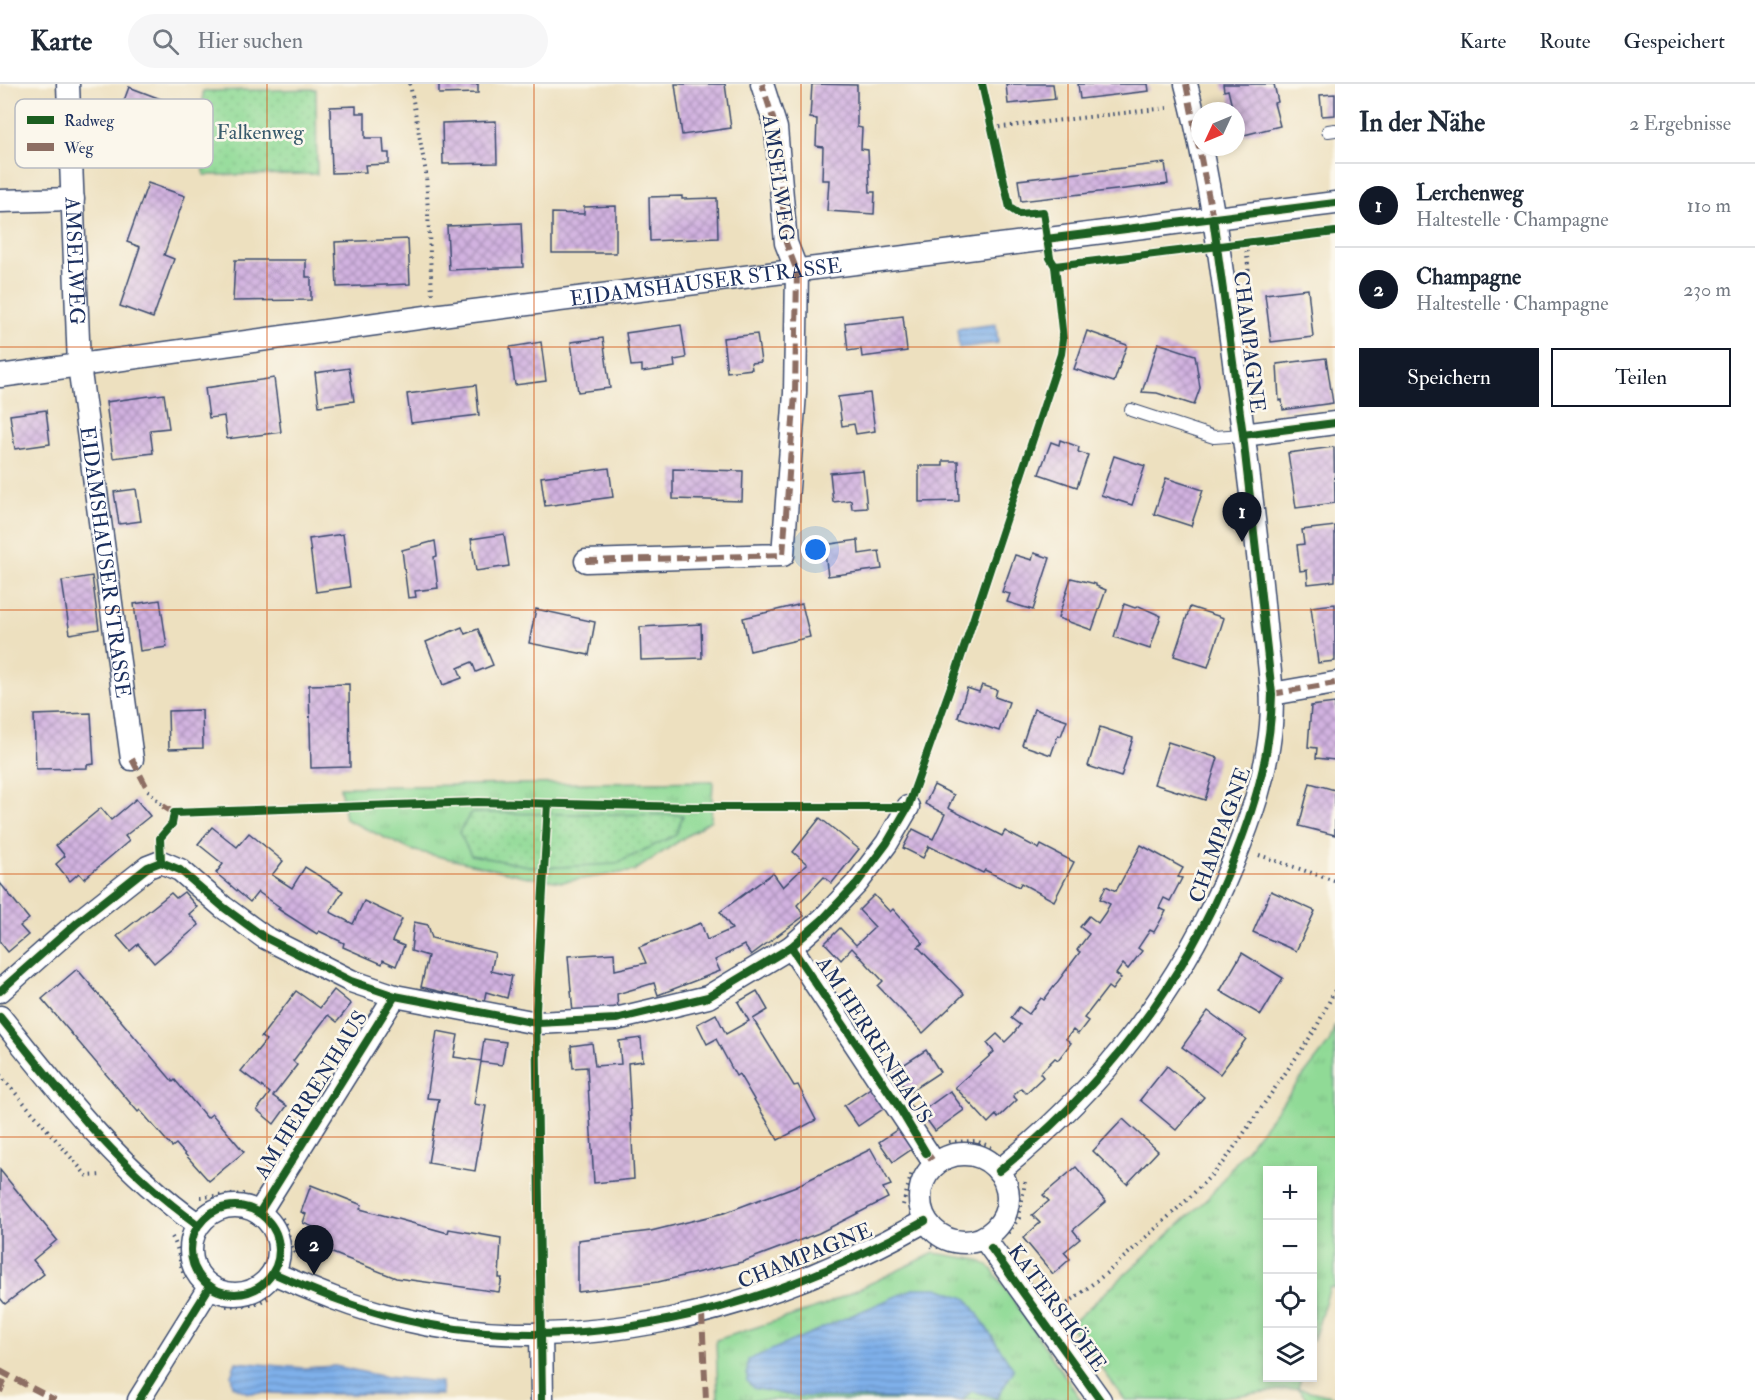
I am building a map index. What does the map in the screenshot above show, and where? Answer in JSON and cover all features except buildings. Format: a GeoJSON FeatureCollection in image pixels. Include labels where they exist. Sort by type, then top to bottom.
{"type":"FeatureCollection","features":[{"type":"Feature","properties":{"kind":"street","name":"AMSELWEG"},"geometry":{"type":"LineString","coordinates":[[68,84],[69,99]]}},
{"type":"Feature","properties":{"kind":"street","name":"AMSELWEG"},"geometry":{"type":"LineString","coordinates":[[586,561],[783,555],[795,393],[796,271],[786,243],[776,128],[762,84]]}},
{"type":"Feature","properties":{"kind":"street","name":"CHAMPAGNE"},"geometry":{"type":"LineString","coordinates":[[999,1171],[1046,1132],[1103,1075],[1140,1030],[1173,981],[1214,909],[1253,848],[1271,725],[1272,694],[1243,435],[1213,218],[1189,95]]}},
{"type":"Feature","properties":{"kind":"street","name":"AMSELWEG"},"geometry":{"type":"LineString","coordinates":[[72,168],[80,365]]}},
{"type":"Feature","properties":{"kind":"street"},"geometry":{"type":"LineString","coordinates":[[0,201],[73,199]]}},
{"type":"Feature","properties":{"kind":"street","name":"EIDAMSHAUSER STRASSE"},"geometry":{"type":"LineString","coordinates":[[0,376],[433,316],[1335,203]]}},
{"type":"Feature","properties":{"kind":"street","name":"EIDAMSHAUSER STRASSE"},"geometry":{"type":"LineString","coordinates":[[80,365],[132,759]]}},
{"type":"Feature","properties":{"kind":"street","name":"CHAMPAGNE"},"geometry":{"type":"LineString","coordinates":[[1243,435],[1335,423]]}},
{"type":"Feature","properties":{"kind":"street"},"geometry":{"type":"LineString","coordinates":[[1272,694],[1335,683]]}},
{"type":"Feature","properties":{"kind":"street","name":"AM HERRENHAUS"},"geometry":{"type":"LineString","coordinates":[[0,991],[86,916],[148,867],[161,862],[180,870],[222,907],[264,937],[351,981],[395,996],[537,1023],[616,1019],[708,997],[791,946],[823,919],[858,883],[887,843],[908,807]]}},
{"type":"Feature","properties":{"kind":"street","name":"AM HERRENHAUS"},"geometry":{"type":"LineString","coordinates":[[791,946],[931,1159]]}},
{"type":"Feature","properties":{"kind":"street","name":"AM HERRENHAUS"},"geometry":{"type":"LineString","coordinates":[[262,1207],[395,996]]}},
{"type":"Feature","properties":{"kind":"street"},"geometry":{"type":"LineString","coordinates":[[0,1017],[62,1094],[134,1174],[197,1224]]}},
{"type":"Feature","properties":{"kind":"street"},"geometry":{"type":"LineString","coordinates":[[966,1154],[990,1162],[999,1171],[1006,1184],[1008,1202],[1002,1222],[988,1243],[958,1242],[936,1233],[925,1221],[920,1204],[922,1183],[931,1159],[966,1154]]}},
{"type":"Feature","properties":{"kind":"street"},"geometry":{"type":"LineString","coordinates":[[243,1205],[262,1207],[279,1246],[279,1259],[273,1274],[262,1285],[245,1294],[206,1292],[190,1252],[191,1237],[197,1224],[216,1209],[243,1205]]}},
{"type":"Feature","properties":{"kind":"street","name":"CHAMPAGNE"},"geometry":{"type":"LineString","coordinates":[[273,1274],[396,1318],[495,1331],[583,1332],[639,1325],[722,1308],[792,1286],[846,1263],[925,1221]]}},
{"type":"Feature","properties":{"kind":"street","name":"KATERSHÖHE"},"geometry":{"type":"LineString","coordinates":[[988,1243],[1100,1400]]}},
{"type":"Feature","properties":{"kind":"street"},"geometry":{"type":"LineString","coordinates":[[139,1400],[206,1292]]}},
{"type":"Feature","properties":{"kind":"street"},"geometry":{"type":"LineString","coordinates":[[541,1332],[542,1400]]}},
{"type":"Feature","properties":{"kind":"lane"},"geometry":{"type":"LineString","coordinates":[[1131,411],[1214,437],[1243,435]]}},
{"type":"Feature","properties":{"kind":"path"},"geometry":{"type":"LineString","coordinates":[[410,84],[426,173],[433,316]]}},
{"type":"Feature","properties":{"kind":"path"},"geometry":{"type":"LineString","coordinates":[[908,807],[956,672],[1061,354],[1063,339],[1055,266],[1050,258],[1043,212],[1019,214],[1010,208],[982,84]]}},
{"type":"Feature","properties":{"kind":"path"},"geometry":{"type":"LineString","coordinates":[[993,128],[1189,95]]}},
{"type":"Feature","properties":{"kind":"path"},"geometry":{"type":"LineString","coordinates":[[1246,245],[1250,280]]}},
{"type":"Feature","properties":{"kind":"path"},"geometry":{"type":"LineString","coordinates":[[148,790],[163,806]]}},
{"type":"Feature","properties":{"kind":"path"},"geometry":{"type":"LineString","coordinates":[[1254,866],[1253,848],[1335,881]]}},
{"type":"Feature","properties":{"kind":"path"},"geometry":{"type":"LineString","coordinates":[[1045,1321],[1109,1271],[1190,1198],[1224,1162],[1315,1030],[1335,990]]}},
{"type":"Feature","properties":{"kind":"path"},"geometry":{"type":"LineString","coordinates":[[0,1075],[87,1176],[108,1175]]}},
{"type":"Feature","properties":{"kind":"path"},"geometry":{"type":"LineString","coordinates":[[931,1159],[945,1143],[964,1140],[995,1144]]}},
{"type":"Feature","properties":{"kind":"path"},"geometry":{"type":"LineString","coordinates":[[988,1243],[1005,1236],[1018,1218],[1022,1187],[1029,1176]]}},
{"type":"Feature","properties":{"kind":"path"},"geometry":{"type":"LineString","coordinates":[[198,1197],[237,1193],[253,1196],[262,1207],[284,1221],[292,1251],[300,1259]]}},
{"type":"Feature","properties":{"kind":"path"},"geometry":{"type":"LineString","coordinates":[[899,1210],[903,1205]]}},
{"type":"Feature","properties":{"kind":"path"},"geometry":{"type":"LineString","coordinates":[[168,1232],[177,1244],[179,1266],[187,1283],[206,1292],[219,1305],[238,1307],[253,1305],[268,1298],[275,1299]]}},
{"type":"Feature","properties":{"kind":"green space","name":"Falkenweg"},"geometry":{"type":"Polygon","coordinates":[[[316,89],[317,174],[204,175],[204,168],[213,168],[213,99],[203,99],[203,91],[316,89]]]}},
{"type":"Feature","properties":{"kind":"green space"},"geometry":{"type":"Polygon","coordinates":[[[713,781],[711,820],[634,871],[562,882],[523,876],[411,850],[345,819],[340,787],[713,781]]]}},
{"type":"Feature","properties":{"kind":"green space"},"geometry":{"type":"Polygon","coordinates":[[[471,813],[683,815],[676,835],[615,864],[539,868],[471,855],[459,832],[471,813]]]}},
{"type":"Feature","properties":{"kind":"green space"},"geometry":{"type":"Polygon","coordinates":[[[1335,1025],[1335,1288],[1330,1287],[1317,1328],[1317,1166],[1263,1166],[1263,1382],[1300,1382],[1298,1388],[1335,1397],[1335,1400],[1308,1400],[1297,1388],[1198,1400],[1125,1400],[1070,1325],[1209,1197],[1329,1043],[1335,1025]]]}},
{"type":"Feature","properties":{"kind":"green space"},"geometry":{"type":"Polygon","coordinates":[[[934,1253],[979,1260],[992,1269],[1081,1400],[718,1400],[716,1340],[823,1306],[934,1253]]]}},
{"type":"Feature","properties":{"kind":"water"},"geometry":{"type":"Polygon","coordinates":[[[996,324],[998,343],[959,348],[957,329],[996,324]]]}},
{"type":"Feature","properties":{"kind":"water"},"geometry":{"type":"Polygon","coordinates":[[[915,1288],[938,1288],[968,1299],[1014,1370],[997,1398],[972,1391],[962,1400],[793,1396],[753,1388],[747,1381],[748,1360],[915,1288]]]}},
{"type":"Feature","properties":{"kind":"water"},"geometry":{"type":"Polygon","coordinates":[[[236,1362],[303,1368],[335,1366],[386,1377],[441,1382],[442,1395],[248,1393],[233,1386],[231,1375],[236,1362]]]}},
{"type":"Feature","properties":{"kind":"marked path"},"geometry":{"type":"LineString","coordinates":[[586,561],[783,555],[795,393],[797,271],[786,243],[776,128],[762,84]]}},
{"type":"Feature","properties":{"kind":"marked path"},"geometry":{"type":"LineString","coordinates":[[1186,84],[1213,218]]}},
{"type":"Feature","properties":{"kind":"marked path"},"geometry":{"type":"LineString","coordinates":[[1272,694],[1335,683]]}},
{"type":"Feature","properties":{"kind":"marked path"},"geometry":{"type":"LineString","coordinates":[[132,759],[148,790]]}},
{"type":"Feature","properties":{"kind":"marked path"},"geometry":{"type":"LineString","coordinates":[[163,806],[174,813]]}},
{"type":"Feature","properties":{"kind":"marked path"},"geometry":{"type":"LineString","coordinates":[[925,1150],[935,1164]]}},
{"type":"Feature","properties":{"kind":"marked path"},"geometry":{"type":"LineString","coordinates":[[702,1314],[706,1400]]}},
{"type":"Feature","properties":{"kind":"marked path"},"geometry":{"type":"LineString","coordinates":[[0,1371],[55,1400]]}},
{"type":"Feature","properties":{"kind":"marked path"},"geometry":{"type":"LineString","coordinates":[[0,1392],[7,1373]]}},
{"type":"Feature","properties":{"kind":"cycle path"},"geometry":{"type":"LineString","coordinates":[[0,991],[77,923],[148,867],[161,862],[180,870],[223,907],[264,937],[351,981],[395,996],[537,1023],[616,1019],[708,997],[791,947],[823,919],[857,883],[887,843],[908,807],[956,672],[1061,354],[1063,339],[1055,266],[1050,258],[1043,212],[1019,214],[1010,208],[982,84]]}},
{"type":"Feature","properties":{"kind":"cycle path"},"geometry":{"type":"LineString","coordinates":[[1046,239],[1335,203]]}},
{"type":"Feature","properties":{"kind":"cycle path"},"geometry":{"type":"LineString","coordinates":[[999,1171],[1072,1105],[1135,1033],[1163,994],[1211,911],[1231,866],[1254,803],[1265,760],[1272,694],[1243,435],[1213,218]]}},
{"type":"Feature","properties":{"kind":"cycle path"},"geometry":{"type":"LineString","coordinates":[[1055,266],[1335,232]]}},
{"type":"Feature","properties":{"kind":"cycle path"},"geometry":{"type":"LineString","coordinates":[[1243,435],[1335,423]]}},
{"type":"Feature","properties":{"kind":"cycle path"},"geometry":{"type":"LineString","coordinates":[[161,862],[160,838],[172,824],[174,813],[479,802],[692,807],[908,807]]}},
{"type":"Feature","properties":{"kind":"cycle path"},"geometry":{"type":"LineString","coordinates":[[542,1400],[536,1009],[548,804]]}},
{"type":"Feature","properties":{"kind":"cycle path"},"geometry":{"type":"LineString","coordinates":[[791,947],[895,1101],[926,1153]]}},
{"type":"Feature","properties":{"kind":"cycle path"},"geometry":{"type":"LineString","coordinates":[[259,1213],[395,996]]}},
{"type":"Feature","properties":{"kind":"cycle path"},"geometry":{"type":"LineString","coordinates":[[0,1017],[68,1101],[116,1154],[141,1179],[197,1224]]}},
{"type":"Feature","properties":{"kind":"cycle path"},"geometry":{"type":"LineString","coordinates":[[235,1206],[260,1213],[272,1225],[279,1250],[272,1275],[260,1287],[235,1294],[210,1287],[198,1275],[191,1250],[198,1225],[210,1213],[235,1206]]}},
{"type":"Feature","properties":{"kind":"cycle path"},"geometry":{"type":"LineString","coordinates":[[273,1273],[381,1314],[465,1330],[534,1334],[602,1330],[670,1319],[736,1302],[801,1280],[864,1253],[925,1221]]}},
{"type":"Feature","properties":{"kind":"cycle path"},"geometry":{"type":"LineString","coordinates":[[991,1248],[1100,1400]]}},
{"type":"Feature","properties":{"kind":"cycle path"},"geometry":{"type":"LineString","coordinates":[[139,1400],[210,1286]]}},
{"type":"Feature","properties":{"kind":"place","name":"Lerchenweg"},"geometry":{"type":"Point","coordinates":[1242,542]}},
{"type":"Feature","properties":{"kind":"place","name":"Champagne"},"geometry":{"type":"Point","coordinates":[314,1275]}}]}
